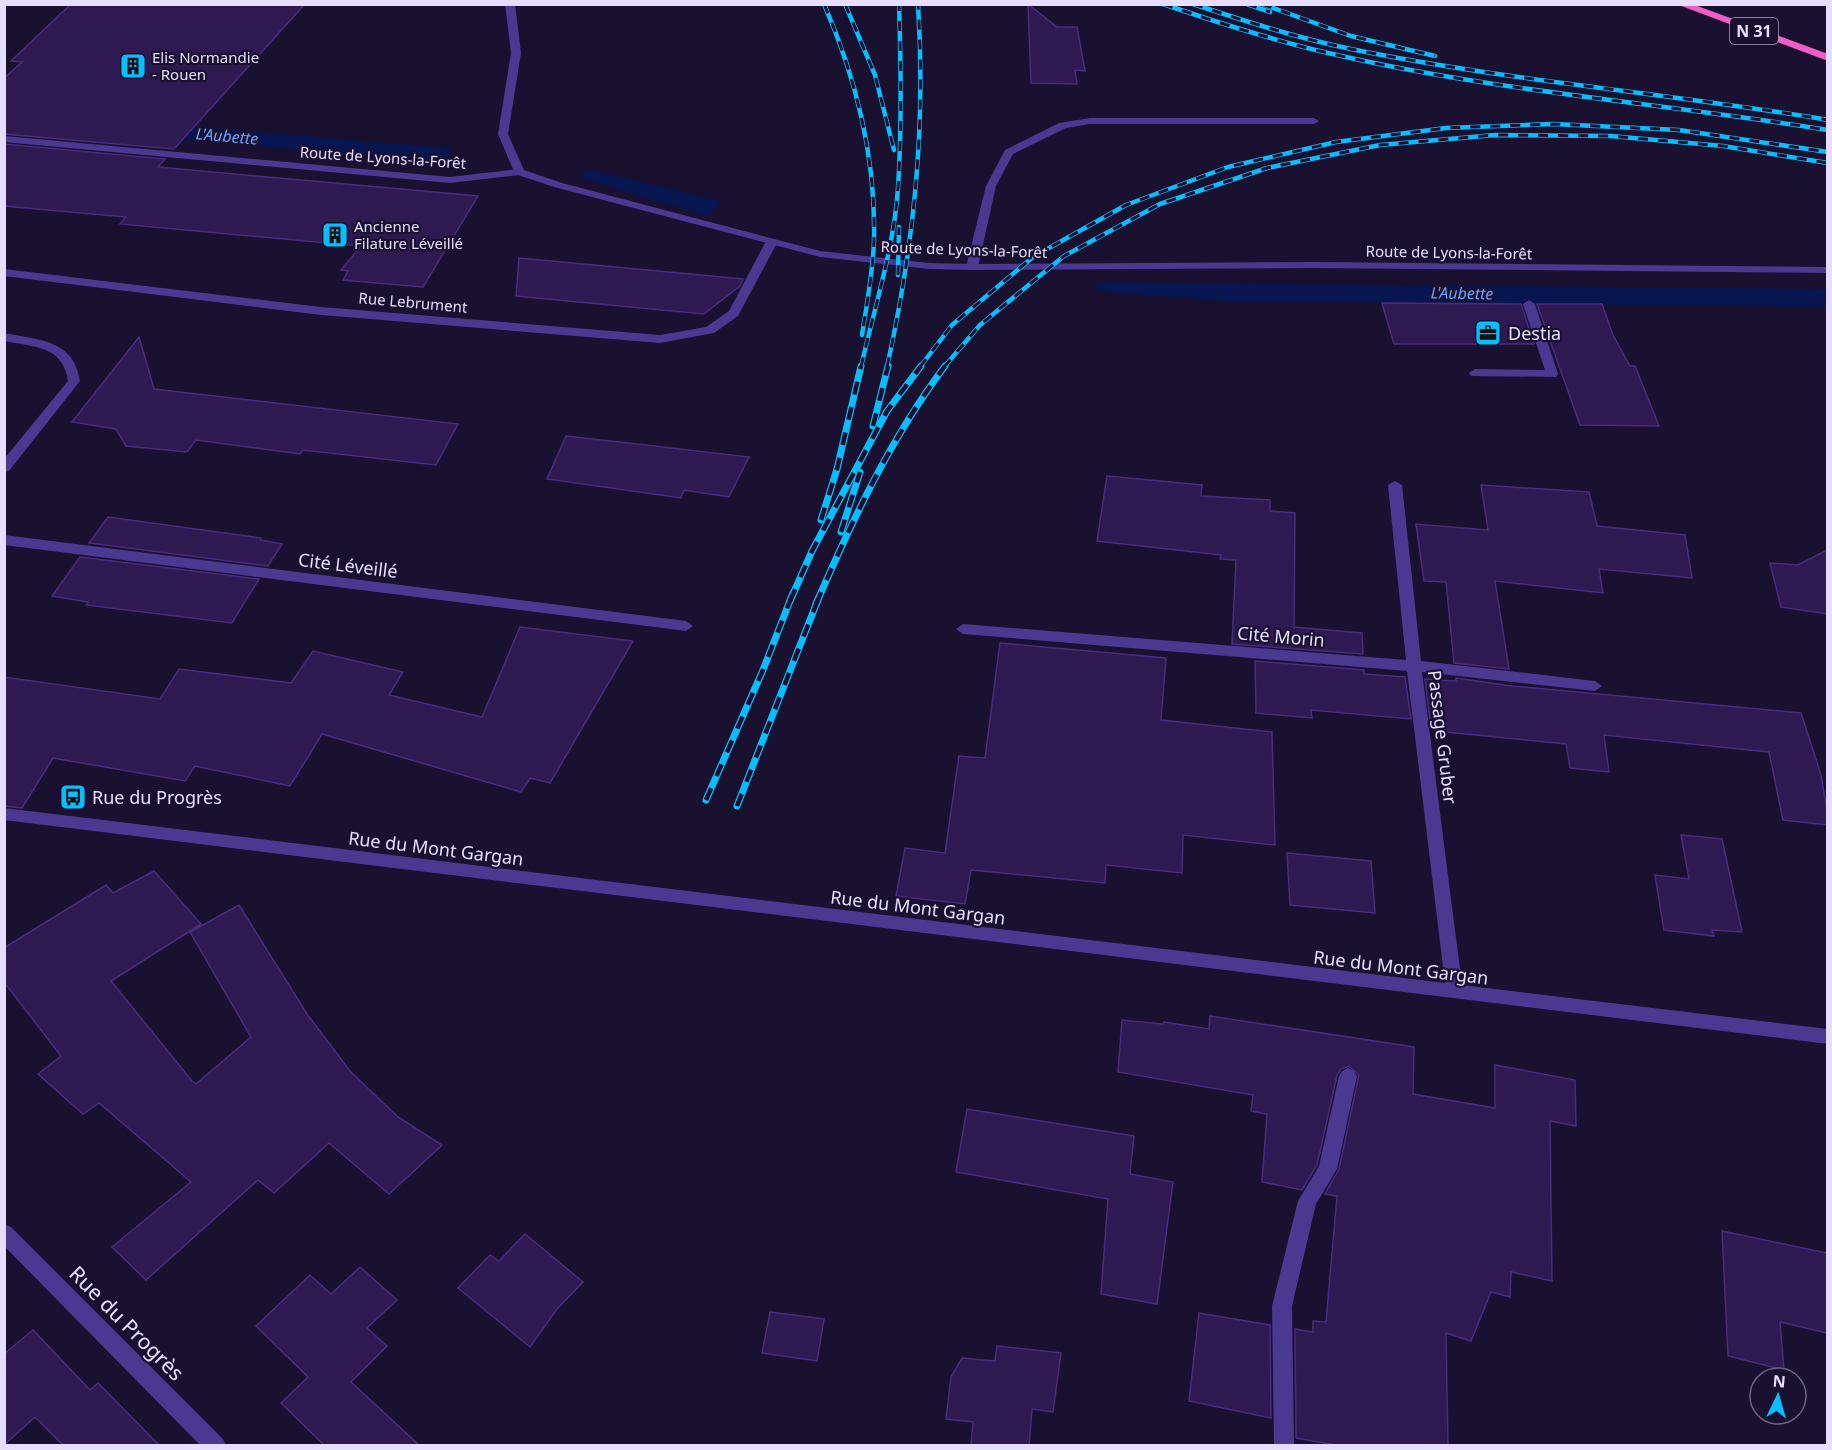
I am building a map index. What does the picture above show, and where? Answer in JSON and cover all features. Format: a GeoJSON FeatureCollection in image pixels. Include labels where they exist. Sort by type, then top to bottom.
{"type":"FeatureCollection","features":[{"type":"Feature","properties":{"kind":"highway","name":"N 31"},"geometry":{"type":"LineString","coordinates":[[1681,4],[1827,58]]}},
{"type":"Feature","properties":{"kind":"street"},"geometry":{"type":"LineString","coordinates":[[510,4],[516,53],[503,134],[519,172]]}},
{"type":"Feature","properties":{"kind":"street"},"geometry":{"type":"LineString","coordinates":[[972,267],[991,186],[1009,152],[1063,125],[1090,121],[1314,121]]}},
{"type":"Feature","properties":{"kind":"street","name":"Route de Lyons-la-Forêt"},"geometry":{"type":"LineString","coordinates":[[4,139],[450,180],[519,172],[558,185],[771,243],[856,259],[972,267],[1313,265],[1827,270]]}},
{"type":"Feature","properties":{"kind":"street","name":"Rue Lebrument"},"geometry":{"type":"LineString","coordinates":[[4,272],[321,311],[660,339],[710,330],[734,313],[771,243]]}},
{"type":"Feature","properties":{"kind":"street"},"geometry":{"type":"LineString","coordinates":[[1475,373],[1552,374],[1529,304]]}},
{"type":"Feature","properties":{"kind":"street"},"geometry":{"type":"LineString","coordinates":[[4,337],[54,347],[72,366],[74,381],[4,468]]}},
{"type":"Feature","properties":{"kind":"street","name":"Passage Gruber"},"geometry":{"type":"LineString","coordinates":[[1395,485],[1414,666],[1455,993]]}},
{"type":"Feature","properties":{"kind":"street","name":"Cité Léveillé"},"geometry":{"type":"LineString","coordinates":[[4,540],[686,626]]}},
{"type":"Feature","properties":{"kind":"street","name":"Cité Morin"},"geometry":{"type":"LineString","coordinates":[[963,629],[1414,666],[1595,686]]}},
{"type":"Feature","properties":{"kind":"street","name":"Rue du Mont Gargan"},"geometry":{"type":"LineString","coordinates":[[4,814],[1827,1037]]}},
{"type":"Feature","properties":{"kind":"street"},"geometry":{"type":"LineString","coordinates":[[1284,1446],[1282,1306],[1307,1201],[1328,1169],[1348,1076]]}},
{"type":"Feature","properties":{"kind":"street","name":"Rue du Progrès"},"geometry":{"type":"LineString","coordinates":[[4,1233],[216,1446]]}},
{"type":"Feature","properties":{"kind":"water","name":"L'Aubette"},"geometry":{"type":"Polygon","coordinates":[[[5,123],[173,125],[449,148],[448,162],[413,160],[5,123]]]}},
{"type":"Feature","properties":{"kind":"water"},"geometry":{"type":"Polygon","coordinates":[[[583,168],[722,201],[708,216],[583,179],[583,168]]]}},
{"type":"Feature","properties":{"kind":"water","name":"L'Aubette"},"geometry":{"type":"Polygon","coordinates":[[[1096,282],[1827,289],[1828,307],[1225,301],[1097,291],[1096,282]]]}},
{"type":"Feature","properties":{"kind":"building","name":"Elis Normandie - Rouen"},"geometry":{"type":"Polygon","coordinates":[[[71,4],[305,4],[174,149],[4,134],[4,78],[22,62],[11,61],[71,4]]]}},
{"type":"Feature","properties":{"kind":"building"},"geometry":{"type":"Polygon","coordinates":[[[1028,4],[1057,27],[1077,27],[1085,71],[1075,70],[1077,84],[1031,83],[1028,4]]]}},
{"type":"Feature","properties":{"kind":"building","name":"Ancienne Filature Léveillé"},"geometry":{"type":"Polygon","coordinates":[[[4,144],[165,159],[158,167],[478,196],[423,287],[343,280],[348,271],[341,270],[361,246],[120,224],[126,217],[4,206],[4,144]]]}},
{"type":"Feature","properties":{"kind":"building"},"geometry":{"type":"Polygon","coordinates":[[[519,258],[743,279],[740,286],[704,314],[516,296],[519,258]]]}},
{"type":"Feature","properties":{"kind":"building"},"geometry":{"type":"Polygon","coordinates":[[[1382,303],[1521,304],[1534,344],[1394,344],[1382,303]]]}},
{"type":"Feature","properties":{"kind":"building"},"geometry":{"type":"Polygon","coordinates":[[[1537,304],[1602,304],[1613,335],[1630,366],[1635,366],[1659,426],[1580,425],[1537,304]]]}},
{"type":"Feature","properties":{"kind":"building"},"geometry":{"type":"Polygon","coordinates":[[[139,337],[154,389],[458,424],[436,465],[303,450],[300,454],[196,440],[187,452],[126,446],[116,429],[72,422],[139,337]]]}},
{"type":"Feature","properties":{"kind":"building"},"geometry":{"type":"Polygon","coordinates":[[[566,436],[749,457],[729,497],[684,490],[681,498],[547,479],[566,436]]]}},
{"type":"Feature","properties":{"kind":"building"},"geometry":{"type":"Polygon","coordinates":[[[1107,476],[1202,485],[1201,496],[1270,500],[1270,511],[1295,513],[1294,627],[1362,633],[1363,654],[1232,644],[1236,560],[1220,559],[1221,555],[1097,541],[1107,476]]]}},
{"type":"Feature","properties":{"kind":"building"},"geometry":{"type":"Polygon","coordinates":[[[1481,485],[1589,492],[1597,526],[1685,535],[1692,578],[1599,569],[1603,593],[1495,581],[1509,669],[1454,663],[1446,582],[1424,581],[1416,524],[1488,530],[1481,485]]]}},
{"type":"Feature","properties":{"kind":"building"},"geometry":{"type":"Polygon","coordinates":[[[108,517],[261,538],[260,540],[282,544],[268,566],[89,543],[108,517]]]}},
{"type":"Feature","properties":{"kind":"building"},"geometry":{"type":"Polygon","coordinates":[[[1827,550],[1827,614],[1781,607],[1770,563],[1798,565],[1827,550]]]}},
{"type":"Feature","properties":{"kind":"building"},"geometry":{"type":"Polygon","coordinates":[[[80,557],[259,579],[232,623],[86,605],[88,602],[52,596],[80,557]]]}},
{"type":"Feature","properties":{"kind":"building"},"geometry":{"type":"Polygon","coordinates":[[[520,627],[633,641],[550,783],[530,778],[521,792],[322,734],[290,786],[195,766],[185,781],[53,758],[22,808],[4,806],[4,677],[160,699],[179,669],[291,683],[313,651],[403,672],[389,695],[482,717],[520,627]]]}},
{"type":"Feature","properties":{"kind":"building"},"geometry":{"type":"Polygon","coordinates":[[[1000,643],[1166,658],[1161,720],[1272,732],[1275,845],[1183,835],[1182,873],[1106,865],[1105,883],[971,870],[965,904],[896,896],[905,848],[945,853],[959,756],[985,758],[1000,643]]]}},
{"type":"Feature","properties":{"kind":"building"},"geometry":{"type":"Polygon","coordinates":[[[1255,661],[1364,670],[1364,674],[1405,677],[1411,719],[1311,710],[1312,718],[1256,713],[1255,661]]]}},
{"type":"Feature","properties":{"kind":"building"},"geometry":{"type":"Polygon","coordinates":[[[1456,678],[1512,686],[1801,713],[1821,775],[1827,825],[1783,820],[1769,752],[1604,735],[1609,772],[1570,768],[1566,744],[1446,732],[1444,722],[1430,721],[1425,679],[1456,681],[1456,678]]]}},
{"type":"Feature","properties":{"kind":"building"},"geometry":{"type":"Polygon","coordinates":[[[1681,835],[1722,839],[1742,932],[1712,930],[1714,936],[1664,930],[1655,875],[1689,879],[1681,835]]]}},
{"type":"Feature","properties":{"kind":"building"},"geometry":{"type":"Polygon","coordinates":[[[1287,853],[1371,861],[1375,913],[1290,905],[1287,853]]]}},
{"type":"Feature","properties":{"kind":"building"},"geometry":{"type":"Polygon","coordinates":[[[154,871],[201,924],[111,981],[192,1081],[196,1084],[251,1037],[190,932],[239,905],[307,1014],[350,1071],[398,1117],[442,1145],[389,1194],[329,1143],[274,1193],[258,1180],[146,1280],[112,1247],[191,1182],[99,1103],[83,1114],[38,1074],[61,1056],[4,982],[4,948],[106,885],[113,893],[154,871]]]}},
{"type":"Feature","properties":{"kind":"building"},"geometry":{"type":"Polygon","coordinates":[[[1210,1016],[1414,1047],[1413,1094],[1495,1108],[1495,1065],[1575,1080],[1576,1126],[1550,1121],[1552,1281],[1511,1272],[1510,1297],[1491,1292],[1471,1341],[1446,1333],[1448,1446],[1341,1446],[1296,1438],[1295,1329],[1313,1332],[1313,1321],[1326,1322],[1337,1196],[1325,1194],[1339,1169],[1359,1075],[1349,1066],[1341,1069],[1337,1075],[1317,1165],[1302,1190],[1262,1182],[1267,1114],[1251,1111],[1253,1095],[1118,1072],[1122,1020],[1163,1024],[1164,1022],[1209,1029],[1210,1016]]]}},
{"type":"Feature","properties":{"kind":"building"},"geometry":{"type":"Polygon","coordinates":[[[967,1109],[1134,1136],[1130,1174],[1173,1182],[1157,1304],[1101,1294],[1108,1199],[956,1172],[967,1109]]]}},
{"type":"Feature","properties":{"kind":"building"},"geometry":{"type":"Polygon","coordinates":[[[1722,1231],[1827,1253],[1827,1333],[1780,1322],[1784,1366],[1768,1366],[1728,1356],[1722,1231]]]}},
{"type":"Feature","properties":{"kind":"building"},"geometry":{"type":"Polygon","coordinates":[[[525,1234],[583,1282],[557,1309],[530,1347],[458,1288],[490,1255],[499,1261],[525,1234]]]}},
{"type":"Feature","properties":{"kind":"building"},"geometry":{"type":"Polygon","coordinates":[[[360,1267],[397,1300],[367,1328],[387,1346],[351,1382],[420,1446],[325,1446],[281,1403],[308,1377],[256,1326],[310,1275],[331,1294],[360,1267]]]}},
{"type":"Feature","properties":{"kind":"building"},"geometry":{"type":"Polygon","coordinates":[[[770,1312],[824,1319],[817,1361],[762,1353],[770,1312]]]}},
{"type":"Feature","properties":{"kind":"building"},"geometry":{"type":"Polygon","coordinates":[[[1199,1313],[1270,1325],[1271,1418],[1189,1401],[1199,1313]]]}},
{"type":"Feature","properties":{"kind":"building"},"geometry":{"type":"Polygon","coordinates":[[[33,1330],[90,1390],[98,1383],[160,1446],[64,1446],[35,1417],[4,1445],[4,1354],[33,1330]]]}},
{"type":"Feature","properties":{"kind":"building"},"geometry":{"type":"Polygon","coordinates":[[[997,1346],[1061,1353],[1053,1412],[1032,1409],[1029,1446],[971,1446],[973,1422],[946,1419],[951,1377],[962,1358],[995,1361],[997,1346]]]}},
{"type":"Feature","properties":{"kind":"railway"},"geometry":{"type":"LineString","coordinates":[[824,4],[846,61],[862,119],[872,179],[874,240],[870,288],[862,335]]}},
{"type":"Feature","properties":{"kind":"railway"},"geometry":{"type":"LineString","coordinates":[[845,4],[875,75],[894,150]]}},
{"type":"Feature","properties":{"kind":"railway"},"geometry":{"type":"LineString","coordinates":[[861,367],[888,256],[896,211],[901,119],[899,4]]}},
{"type":"Feature","properties":{"kind":"railway"},"geometry":{"type":"LineString","coordinates":[[887,367],[904,276],[916,187],[920,96],[918,4]]}},
{"type":"Feature","properties":{"kind":"railway"},"geometry":{"type":"LineString","coordinates":[[1163,4],[1283,42],[1449,77],[1828,130]]}},
{"type":"Feature","properties":{"kind":"railway"},"geometry":{"type":"LineString","coordinates":[[1193,4],[1311,40],[1410,60],[1828,120]]}},
{"type":"Feature","properties":{"kind":"railway"},"geometry":{"type":"LineString","coordinates":[[1247,4],[1270,12]]}},
{"type":"Feature","properties":{"kind":"railway"},"geometry":{"type":"LineString","coordinates":[[1262,4],[1351,36],[1435,56]]}},
{"type":"Feature","properties":{"kind":"railway"},"geometry":{"type":"LineString","coordinates":[[920,367],[952,325],[1033,257],[1126,205],[1228,167],[1336,142],[1446,128],[1554,124],[1679,130],[1828,152]]}},
{"type":"Feature","properties":{"kind":"railway"},"geometry":{"type":"LineString","coordinates":[[944,367],[980,325],[1064,256],[1160,204],[1267,168],[1380,145],[1495,135],[1611,136],[1723,146],[1828,163]]}},
{"type":"Feature","properties":{"kind":"railway"},"geometry":{"type":"LineString","coordinates":[[898,275],[899,227]]}},
{"type":"Feature","properties":{"kind":"railway"},"geometry":{"type":"LineString","coordinates":[[821,520],[837,469],[861,366]]}},
{"type":"Feature","properties":{"kind":"railway"},"geometry":{"type":"LineString","coordinates":[[873,426],[888,366]]}},
{"type":"Feature","properties":{"kind":"railway"},"geometry":{"type":"LineString","coordinates":[[790,601],[812,551],[887,411],[921,366]]}},
{"type":"Feature","properties":{"kind":"railway"},"geometry":{"type":"LineString","coordinates":[[818,600],[873,481],[907,422],[945,366]]}},
{"type":"Feature","properties":{"kind":"railway"},"geometry":{"type":"LineString","coordinates":[[841,532],[860,472]]}},
{"type":"Feature","properties":{"kind":"railway"},"geometry":{"type":"LineString","coordinates":[[706,800],[763,670],[793,593]]}},
{"type":"Feature","properties":{"kind":"railway"},"geometry":{"type":"LineString","coordinates":[[737,806],[818,600]]}},
{"type":"Feature","properties":{"kind":"railway"},"geometry":{"type":"LineString","coordinates":[[816,604],[818,600]]}},
{"type":"Feature","properties":{"kind":"place","name":"Elis Normandie - Rouen"},"geometry":{"type":"Point","coordinates":[133,66]}},
{"type":"Feature","properties":{"kind":"place","name":"Ancienne Filature Léveillé"},"geometry":{"type":"Point","coordinates":[335,235]}},
{"type":"Feature","properties":{"kind":"place","name":"Destia"},"geometry":{"type":"Point","coordinates":[1488,333]}},
{"type":"Feature","properties":{"kind":"place","name":"Rue du Progrès"},"geometry":{"type":"Point","coordinates":[73,797]}}]}
